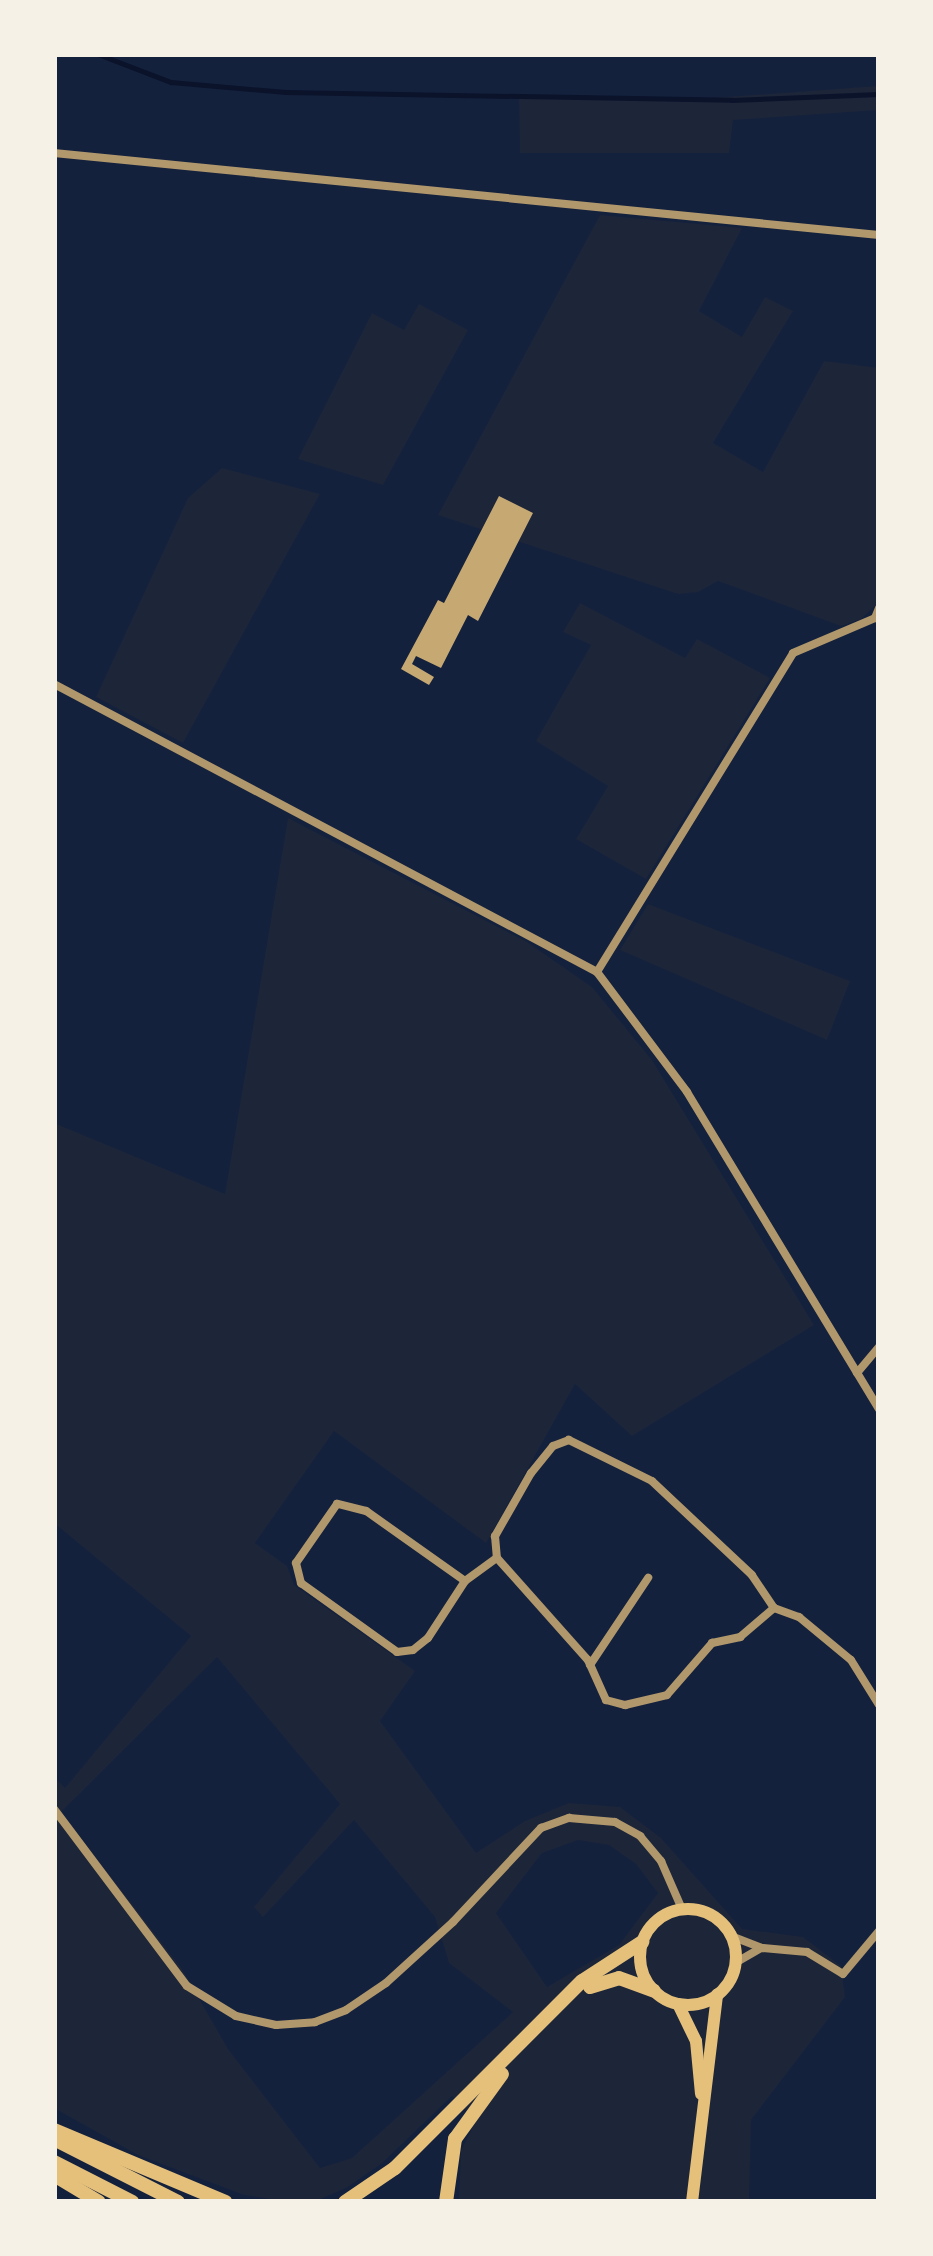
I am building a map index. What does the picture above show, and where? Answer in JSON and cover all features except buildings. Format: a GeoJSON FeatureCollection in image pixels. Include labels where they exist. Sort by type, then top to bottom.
{"type":"FeatureCollection","features":[{"type":"Feature","properties":{"kind":"highway"},"geometry":{"type":"LineString","coordinates":[[345,2202],[395,2168],[582,1982],[642,1942]]}},
{"type":"Feature","properties":{"kind":"highway"},"geometry":{"type":"LineString","coordinates":[[446,2202],[448,2162],[466,2117],[547,2027],[604,1980],[638,1981],[654,1991]]}},
{"type":"Feature","properties":{"kind":"highway"},"geometry":{"type":"LineString","coordinates":[[54,2130],[225,2202]]}},
{"type":"Feature","properties":{"kind":"highway"},"geometry":{"type":"LineString","coordinates":[[54,2139],[178,2202]]}},
{"type":"Feature","properties":{"kind":"highway"},"geometry":{"type":"LineString","coordinates":[[54,2162],[132,2202]]}},
{"type":"Feature","properties":{"kind":"highway"},"geometry":{"type":"LineString","coordinates":[[54,2175],[99,2202]]}},
{"type":"Feature","properties":{"kind":"main road"},"geometry":{"type":"LineString","coordinates":[[692,2202],[717,1995],[736,1963],[731,1936],[711,1915],[682,1909],[657,1920],[642,1942],[641,1968],[654,1991],[678,2004],[695,2041],[703,2109]]}},
{"type":"Feature","properties":{"kind":"main road"},"geometry":{"type":"LineString","coordinates":[[678,2004],[717,1995]]}},
{"type":"Feature","properties":{"kind":"street"},"geometry":{"type":"LineString","coordinates":[[54,153],[879,235]]}},
{"type":"Feature","properties":{"kind":"street"},"geometry":{"type":"LineString","coordinates":[[597,973],[793,653],[875,618],[879,608]]}},
{"type":"Feature","properties":{"kind":"street"},"geometry":{"type":"LineString","coordinates":[[54,684],[597,973],[687,1092],[879,1409]]}},
{"type":"Feature","properties":{"kind":"street"},"geometry":{"type":"LineString","coordinates":[[857,1373],[879,1347]]}},
{"type":"Feature","properties":{"kind":"street"},"geometry":{"type":"LineString","coordinates":[[774,1608],[740,1637],[712,1643],[667,1695],[625,1705],[606,1700],[590,1664],[497,1558],[495,1536],[531,1473],[553,1446],[569,1440],[652,1481],[708,1529],[752,1575],[774,1608],[800,1617],[851,1660],[879,1705]]}},
{"type":"Feature","properties":{"kind":"street"},"geometry":{"type":"LineString","coordinates":[[465,1581],[365,1511],[337,1504],[296,1563],[302,1583],[398,1652],[413,1650],[428,1637],[465,1581],[497,1558]]}},
{"type":"Feature","properties":{"kind":"street"},"geometry":{"type":"LineString","coordinates":[[590,1664],[648,1578]]}},
{"type":"Feature","properties":{"kind":"street"},"geometry":{"type":"LineString","coordinates":[[54,1810],[187,1986],[225,2011],[276,2025],[315,2022],[346,2010],[386,1983],[453,1922],[528,1840],[569,1818],[603,1819],[640,1836],[661,1861],[682,1909]]}},
{"type":"Feature","properties":{"kind":"street"},"geometry":{"type":"LineString","coordinates":[[731,1936],[763,1948],[807,1952],[843,1974],[879,1931]]}},
{"type":"Feature","properties":{"kind":"street"},"geometry":{"type":"LineString","coordinates":[[736,1963],[763,1948]]}},
{"type":"Feature","properties":{"kind":"shaded area"},"geometry":{"type":"Polygon","coordinates":[[[878,86],[879,110],[733,120],[729,153],[520,153],[519,95],[698,99],[878,86]]]}},
{"type":"Feature","properties":{"kind":"shaded area"},"geometry":{"type":"Polygon","coordinates":[[[600,215],[742,228],[699,311],[742,337],[765,297],[793,311],[713,443],[763,472],[824,361],[879,368],[879,602],[861,619],[841,626],[718,581],[698,592],[678,594],[438,515],[600,215]]]}},
{"type":"Feature","properties":{"kind":"shaded area"},"geometry":{"type":"Polygon","coordinates":[[[419,304],[468,330],[383,485],[298,459],[372,313],[404,330],[419,304]]]}},
{"type":"Feature","properties":{"kind":"shaded area"},"geometry":{"type":"Polygon","coordinates":[[[222,468],[320,494],[183,743],[96,697],[188,498],[222,468]]]}},
{"type":"Feature","properties":{"kind":"shaded area"},"geometry":{"type":"Polygon","coordinates":[[[580,603],[685,658],[697,639],[770,678],[646,879],[576,839],[608,786],[536,741],[591,645],[563,632],[580,603]]]}},
{"type":"Feature","properties":{"kind":"shaded area"},"geometry":{"type":"Polygon","coordinates":[[[288,818],[527,942],[592,987],[652,1060],[814,1325],[632,1436],[575,1384],[486,1543],[334,1431],[255,1543],[287,1566],[294,1585],[415,1671],[380,1721],[476,1853],[525,1821],[569,1803],[620,1807],[661,1838],[742,1929],[803,1937],[841,1966],[845,1997],[751,2120],[749,2202],[459,2202],[461,2151],[476,2121],[452,2096],[381,2164],[346,2188],[316,2201],[290,2202],[244,2195],[138,2155],[54,2108],[54,1777],[65,1788],[191,1636],[54,1523],[54,1123],[225,1194],[288,818]],[[217,1657],[61,1812],[182,1969],[228,2049],[320,2168],[352,2158],[513,2012],[449,1963],[435,1917],[354,1820],[263,1917],[254,1907],[340,1804],[217,1657]],[[578,1840],[542,1853],[496,1913],[547,1987],[619,1945],[658,1893],[636,1864],[609,1845],[578,1840]]]}},
{"type":"Feature","properties":{"kind":"shaded area"},"geometry":{"type":"Polygon","coordinates":[[[648,904],[850,981],[827,1040],[620,950],[648,904]]]}},
{"type":"Feature","properties":{"kind":"waterway"},"geometry":{"type":"LineString","coordinates":[[98,54],[171,82],[286,92],[732,100],[879,94]]}}]}
